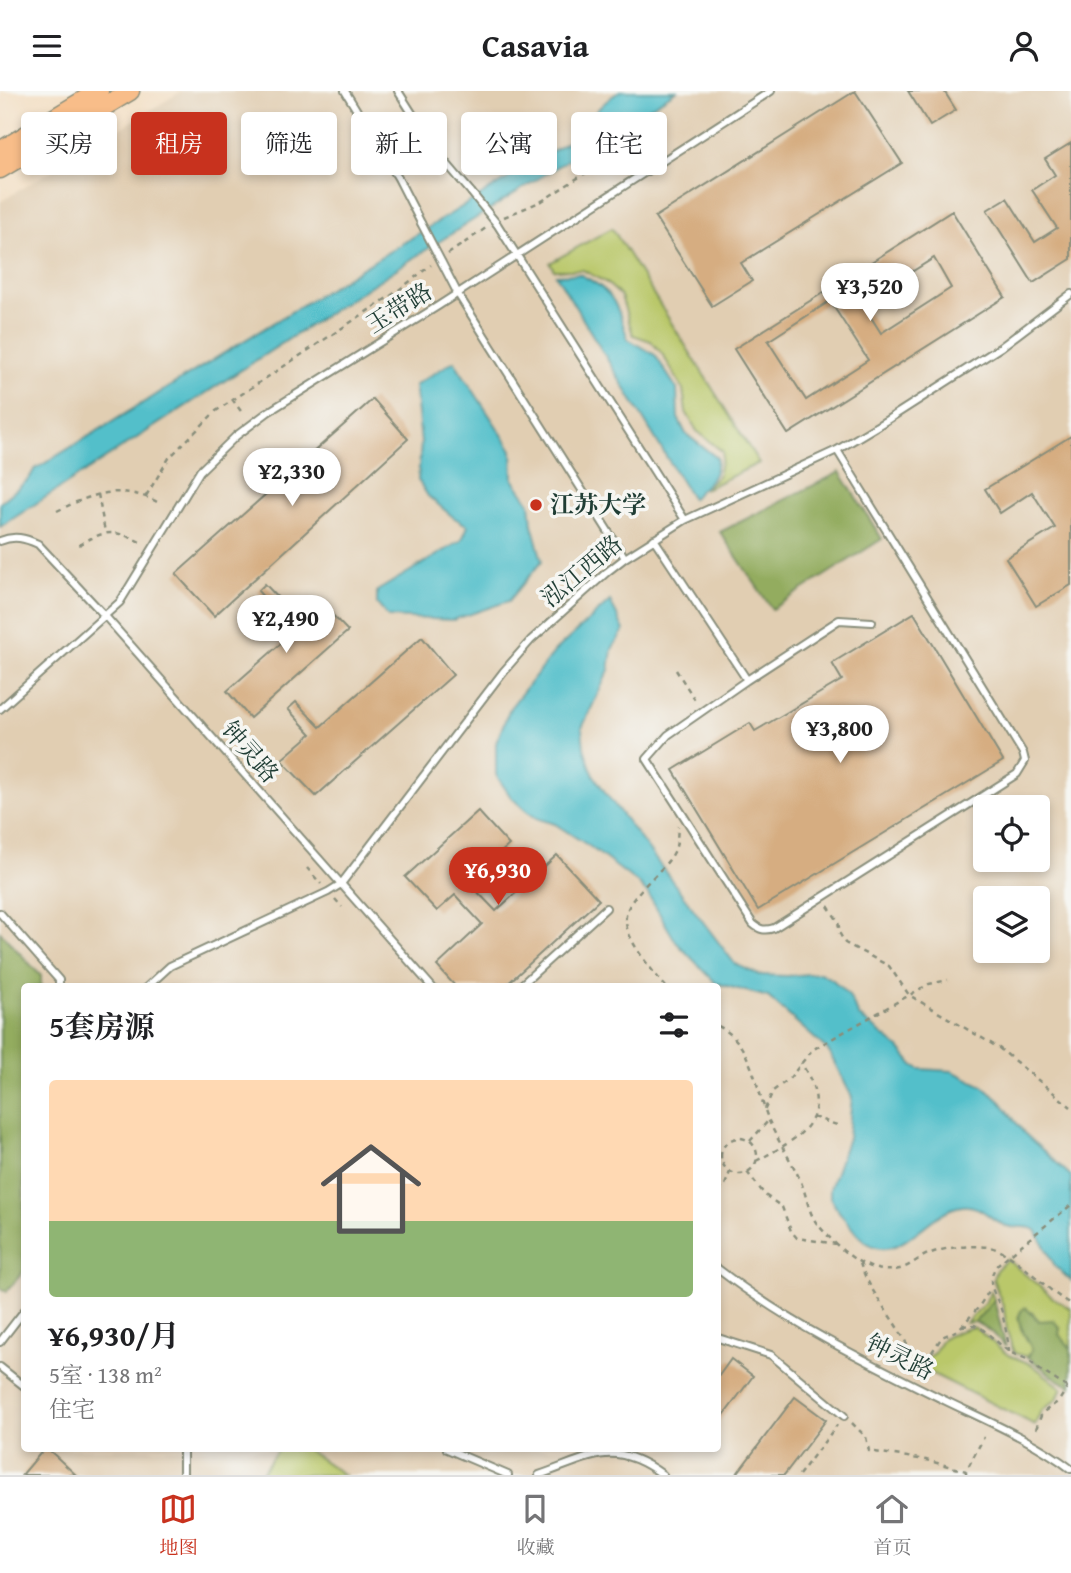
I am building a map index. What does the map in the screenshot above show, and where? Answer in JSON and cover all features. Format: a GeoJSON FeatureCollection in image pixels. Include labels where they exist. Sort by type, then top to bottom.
{"type":"FeatureCollection","features":[{"type":"Feature","properties":{"kind":"main road"},"geometry":{"type":"LineString","coordinates":[[0,151],[99,91]]}},
{"type":"Feature","properties":{"kind":"main road"},"geometry":{"type":"LineString","coordinates":[[0,169],[130,91]]}},
{"type":"Feature","properties":{"kind":"lane"},"geometry":{"type":"LineString","coordinates":[[345,91],[398,178],[458,294],[625,558]]}},
{"type":"Feature","properties":{"kind":"lane"},"geometry":{"type":"LineString","coordinates":[[398,91],[436,151],[497,225],[517,254],[685,520]]}},
{"type":"Feature","properties":{"kind":"lane","name":"玉带路"},"geometry":{"type":"LineString","coordinates":[[0,709],[120,602],[187,489],[222,448],[268,412],[458,294],[771,91]]}},
{"type":"Feature","properties":{"kind":"lane","name":"泓江西路"},"geometry":{"type":"LineString","coordinates":[[341,884],[503,672],[560,613],[625,558],[685,520],[837,450],[1001,347],[1071,294]]}},
{"type":"Feature","properties":{"kind":"lane"},"geometry":{"type":"LineString","coordinates":[[837,450],[1024,754],[1025,761],[1017,775],[774,928],[759,929],[753,924],[647,759],[668,735],[839,619],[872,622]]}},
{"type":"Feature","properties":{"kind":"lane","name":"钟灵路"},"geometry":{"type":"LineString","coordinates":[[0,541],[25,538],[38,544],[105,616],[428,983]]}},
{"type":"Feature","properties":{"kind":"lane"},"geometry":{"type":"LineString","coordinates":[[654,539],[747,680]]}},
{"type":"Feature","properties":{"kind":"lane"},"geometry":{"type":"LineString","coordinates":[[151,983],[170,966],[341,884]]}},
{"type":"Feature","properties":{"kind":"lane"},"geometry":{"type":"LineString","coordinates":[[523,983],[606,908]]}},
{"type":"Feature","properties":{"kind":"lane"},"geometry":{"type":"LineString","coordinates":[[0,913],[59,983]]}},
{"type":"Feature","properties":{"kind":"lane","name":"钟灵路"},"geometry":{"type":"LineString","coordinates":[[721,1271],[793,1322],[841,1349],[1037,1446],[1071,1469]]}},
{"type":"Feature","properties":{"kind":"lane"},"geometry":{"type":"LineString","coordinates":[[0,1342],[21,1315]]}},
{"type":"Feature","properties":{"kind":"lane"},"geometry":{"type":"LineString","coordinates":[[721,1339],[771,1355],[844,1416]]}},
{"type":"Feature","properties":{"kind":"lane"},"geometry":{"type":"LineString","coordinates":[[0,1367],[21,1384]]}},
{"type":"Feature","properties":{"kind":"lane"},"geometry":{"type":"LineString","coordinates":[[183,1452],[183,1475]]}},
{"type":"Feature","properties":{"kind":"lane"},"geometry":{"type":"LineString","coordinates":[[454,1452],[508,1475]]}},
{"type":"Feature","properties":{"kind":"lane"},"geometry":{"type":"LineString","coordinates":[[539,1475],[606,1454],[629,1452],[663,1475]]}},
{"type":"Feature","properties":{"kind":"path"},"geometry":{"type":"LineString","coordinates":[[449,253],[506,215],[542,201],[582,175]]}},
{"type":"Feature","properties":{"kind":"path"},"geometry":{"type":"LineString","coordinates":[[146,496],[169,458],[216,411],[440,262]]}},
{"type":"Feature","properties":{"kind":"path"},"geometry":{"type":"LineString","coordinates":[[232,399],[243,414]]}},
{"type":"Feature","properties":{"kind":"path"},"geometry":{"type":"LineString","coordinates":[[57,511],[98,494],[130,492],[161,504]]}},
{"type":"Feature","properties":{"kind":"path"},"geometry":{"type":"LineString","coordinates":[[98,494],[105,532]]}},
{"type":"Feature","properties":{"kind":"path"},"geometry":{"type":"LineString","coordinates":[[79,545],[105,532],[125,535],[140,542]]}},
{"type":"Feature","properties":{"kind":"path"},"geometry":{"type":"LineString","coordinates":[[676,670],[702,711]]}},
{"type":"Feature","properties":{"kind":"path"},"geometry":{"type":"LineString","coordinates":[[663,983],[638,948],[625,924],[627,910],[638,893],[675,850],[678,825],[684,817]]}},
{"type":"Feature","properties":{"kind":"path"},"geometry":{"type":"LineString","coordinates":[[821,898],[838,921],[845,943],[889,965],[909,995],[999,1048],[1071,1107]]}},
{"type":"Feature","properties":{"kind":"path"},"geometry":{"type":"LineString","coordinates":[[765,1109],[772,1091],[789,1079],[816,1047],[929,984],[948,980]]}},
{"type":"Feature","properties":{"kind":"path"},"geometry":{"type":"LineString","coordinates":[[721,1028],[735,1038],[747,1057],[769,1120],[802,1184],[813,1218],[836,1244],[860,1263],[875,1269],[900,1269],[932,1252],[979,1247],[999,1250],[1055,1295],[1071,1304]]}},
{"type":"Feature","properties":{"kind":"path"},"geometry":{"type":"LineString","coordinates":[[721,1158],[730,1172],[747,1172],[756,1161],[801,1135],[813,1117],[816,1098],[814,1087],[801,1063]]}},
{"type":"Feature","properties":{"kind":"path"},"geometry":{"type":"LineString","coordinates":[[813,1117],[836,1125]]}},
{"type":"Feature","properties":{"kind":"path"},"geometry":{"type":"LineString","coordinates":[[750,1142],[769,1120]]}},
{"type":"Feature","properties":{"kind":"path"},"geometry":{"type":"LineString","coordinates":[[721,1150],[728,1141],[741,1137],[756,1148],[756,1161]]}},
{"type":"Feature","properties":{"kind":"path"},"geometry":{"type":"LineString","coordinates":[[721,1189],[730,1172]]}},
{"type":"Feature","properties":{"kind":"path"},"geometry":{"type":"LineString","coordinates":[[747,1172],[765,1195],[782,1206],[791,1231],[797,1238],[836,1244]]}},
{"type":"Feature","properties":{"kind":"path"},"geometry":{"type":"LineString","coordinates":[[1009,1352],[1001,1310],[991,1288],[991,1274],[998,1263],[1071,1205]]}},
{"type":"Feature","properties":{"kind":"path"},"geometry":{"type":"LineString","coordinates":[[860,1263],[864,1276],[914,1361],[916,1371]]}},
{"type":"Feature","properties":{"kind":"path"},"geometry":{"type":"LineString","coordinates":[[962,1326],[991,1288]]}},
{"type":"Feature","properties":{"kind":"path"},"geometry":{"type":"LineString","coordinates":[[914,1361],[926,1357],[942,1336],[962,1326],[974,1325],[981,1328],[1009,1352],[1027,1359],[1069,1389],[1042,1413],[1036,1429]]}},
{"type":"Feature","properties":{"kind":"path"},"geometry":{"type":"LineString","coordinates":[[799,1475],[844,1416],[866,1437],[869,1451],[926,1460],[966,1473],[984,1437]]}},
{"type":"Feature","properties":{"kind":"shaded area","name":"江苏大学"},"geometry":{"type":"Polygon","coordinates":[[[182,91],[1071,91],[1071,1475],[0,1475],[0,202],[44,175],[117,175],[117,131],[131,122],[131,175],[227,175],[227,112],[148,112],[182,91]]]}},
{"type":"Feature","properties":{"kind":"green space"},"geometry":{"type":"Polygon","coordinates":[[[612,228],[759,463],[703,490],[718,476],[723,452],[697,431],[686,412],[683,389],[663,355],[651,341],[633,335],[621,296],[607,283],[583,270],[554,270],[550,263],[612,228]]]}},
{"type":"Feature","properties":{"kind":"green space"},"geometry":{"type":"Polygon","coordinates":[[[840,472],[882,539],[772,609],[720,532],[840,472]]]}},
{"type":"Feature","properties":{"kind":"green space"},"geometry":{"type":"Polygon","coordinates":[[[0,932],[41,976],[41,983],[21,983],[21,1275],[7,1291],[0,1288],[0,932]]]}},
{"type":"Feature","properties":{"kind":"green space"},"geometry":{"type":"Polygon","coordinates":[[[1007,1259],[1052,1297],[1071,1309],[1071,1348],[1045,1321],[1039,1321],[1032,1312],[1018,1317],[1032,1349],[1028,1357],[1014,1353],[1004,1309],[993,1279],[996,1270],[1007,1259]]]}},
{"type":"Feature","properties":{"kind":"green space"},"geometry":{"type":"Polygon","coordinates":[[[991,1291],[994,1300],[975,1322],[966,1323],[985,1303],[991,1291]]]}},
{"type":"Feature","properties":{"kind":"green space"},"geometry":{"type":"Polygon","coordinates":[[[994,1300],[1006,1347],[993,1333],[975,1322],[994,1300]]]}},
{"type":"Feature","properties":{"kind":"green space"},"geometry":{"type":"Polygon","coordinates":[[[1025,1307],[1039,1321],[1053,1320],[1060,1328],[1059,1335],[1071,1348],[1071,1387],[1028,1357],[1032,1349],[1019,1321],[1021,1311],[1025,1307]]]}},
{"type":"Feature","properties":{"kind":"green space"},"geometry":{"type":"Polygon","coordinates":[[[974,1327],[1008,1355],[1031,1364],[1062,1388],[1057,1399],[1041,1411],[1035,1425],[919,1367],[918,1363],[934,1353],[943,1338],[974,1327]]]}},
{"type":"Feature","properties":{"kind":"green space"},"geometry":{"type":"Polygon","coordinates":[[[276,1452],[310,1452],[344,1475],[260,1475],[276,1452]]]}},
{"type":"Feature","properties":{"kind":"water"},"geometry":{"type":"Polygon","coordinates":[[[620,91],[676,91],[643,112],[596,112],[620,91]]]}},
{"type":"Feature","properties":{"kind":"water"},"geometry":{"type":"Polygon","coordinates":[[[571,139],[571,158],[557,167],[557,148],[571,139]]]}},
{"type":"Feature","properties":{"kind":"water"},"geometry":{"type":"Polygon","coordinates":[[[514,175],[544,175],[0,527],[0,503],[29,479],[34,470],[514,175]]]}},
{"type":"Feature","properties":{"kind":"water"},"geometry":{"type":"Polygon","coordinates":[[[579,274],[591,280],[612,299],[628,339],[655,355],[677,389],[678,418],[686,434],[717,458],[712,477],[692,499],[556,275],[579,274]]]}},
{"type":"Feature","properties":{"kind":"water"},"geometry":{"type":"Polygon","coordinates":[[[454,361],[512,450],[513,479],[530,503],[532,524],[542,561],[509,601],[453,620],[388,617],[377,604],[377,591],[462,540],[468,526],[428,496],[418,480],[421,443],[415,385],[454,361]]]}},
{"type":"Feature","properties":{"kind":"water"},"geometry":{"type":"Polygon","coordinates":[[[610,601],[624,630],[612,649],[609,670],[582,728],[584,748],[593,774],[607,795],[735,964],[759,975],[820,973],[833,980],[849,996],[859,1016],[899,1048],[913,1065],[920,1069],[952,1071],[983,1086],[1001,1102],[1024,1133],[1071,1176],[1071,1281],[1055,1266],[1036,1230],[1005,1225],[969,1206],[947,1211],[894,1246],[881,1248],[867,1243],[852,1228],[830,1197],[830,1189],[848,1138],[852,1097],[828,1050],[768,997],[716,983],[676,942],[648,894],[638,883],[555,824],[536,818],[525,810],[511,797],[496,775],[496,743],[510,708],[555,651],[610,601]]]}},
{"type":"Feature","properties":{"kind":"building"},"geometry":{"type":"Polygon","coordinates":[[[855,91],[902,163],[741,263],[752,281],[712,306],[655,217],[855,91]]]}},
{"type":"Feature","properties":{"kind":"building"},"geometry":{"type":"Polygon","coordinates":[[[908,91],[944,91],[956,110],[930,126],[908,91]]]}},
{"type":"Feature","properties":{"kind":"building"},"geometry":{"type":"Polygon","coordinates":[[[1071,143],[1071,259],[1033,283],[987,210],[1007,198],[1035,242],[1057,228],[1032,190],[1055,175],[1045,159],[1071,143]]]}},
{"type":"Feature","properties":{"kind":"building"},"geometry":{"type":"Polygon","coordinates":[[[952,211],[1005,297],[788,434],[734,349],[952,211]],[[934,258],[862,303],[881,333],[951,288],[934,258]],[[830,301],[768,341],[806,400],[868,360],[830,301]]]}},
{"type":"Feature","properties":{"kind":"building"},"geometry":{"type":"Polygon","coordinates":[[[373,399],[408,439],[214,616],[176,574],[373,399]]]}},
{"type":"Feature","properties":{"kind":"building"},"geometry":{"type":"Polygon","coordinates":[[[1071,436],[1071,585],[1036,606],[1006,558],[1055,528],[1032,492],[1000,513],[985,489],[1071,436]]]}},
{"type":"Feature","properties":{"kind":"building"},"geometry":{"type":"Polygon","coordinates":[[[265,584],[303,624],[324,606],[348,631],[250,718],[227,691],[294,632],[258,591],[265,584]]]}},
{"type":"Feature","properties":{"kind":"building"},"geometry":{"type":"Polygon","coordinates":[[[914,613],[1003,761],[758,910],[673,770],[750,723],[755,731],[842,680],[832,663],[914,613]]]}},
{"type":"Feature","properties":{"kind":"building"},"geometry":{"type":"Polygon","coordinates":[[[422,637],[453,675],[316,796],[281,760],[311,734],[288,709],[296,702],[320,727],[422,637]]]}},
{"type":"Feature","properties":{"kind":"building"},"geometry":{"type":"Polygon","coordinates":[[[478,811],[509,845],[468,882],[496,911],[557,855],[599,900],[508,983],[452,983],[437,966],[482,924],[455,895],[437,911],[405,877],[478,811]]]}},
{"type":"Feature","properties":{"kind":"building"},"geometry":{"type":"Polygon","coordinates":[[[731,1359],[753,1376],[721,1419],[721,1373],[731,1359]]]}},
{"type":"Feature","properties":{"kind":"building"},"geometry":{"type":"Polygon","coordinates":[[[795,1397],[826,1420],[784,1475],[736,1475],[795,1397]]]}},
{"type":"Feature","properties":{"kind":"building"},"geometry":{"type":"Polygon","coordinates":[[[41,1452],[51,1452],[76,1475],[22,1475],[41,1452]]]}},
{"type":"Feature","properties":{"kind":"place","name":"江苏大学"},"geometry":{"type":"Point","coordinates":[536,505]}}]}
